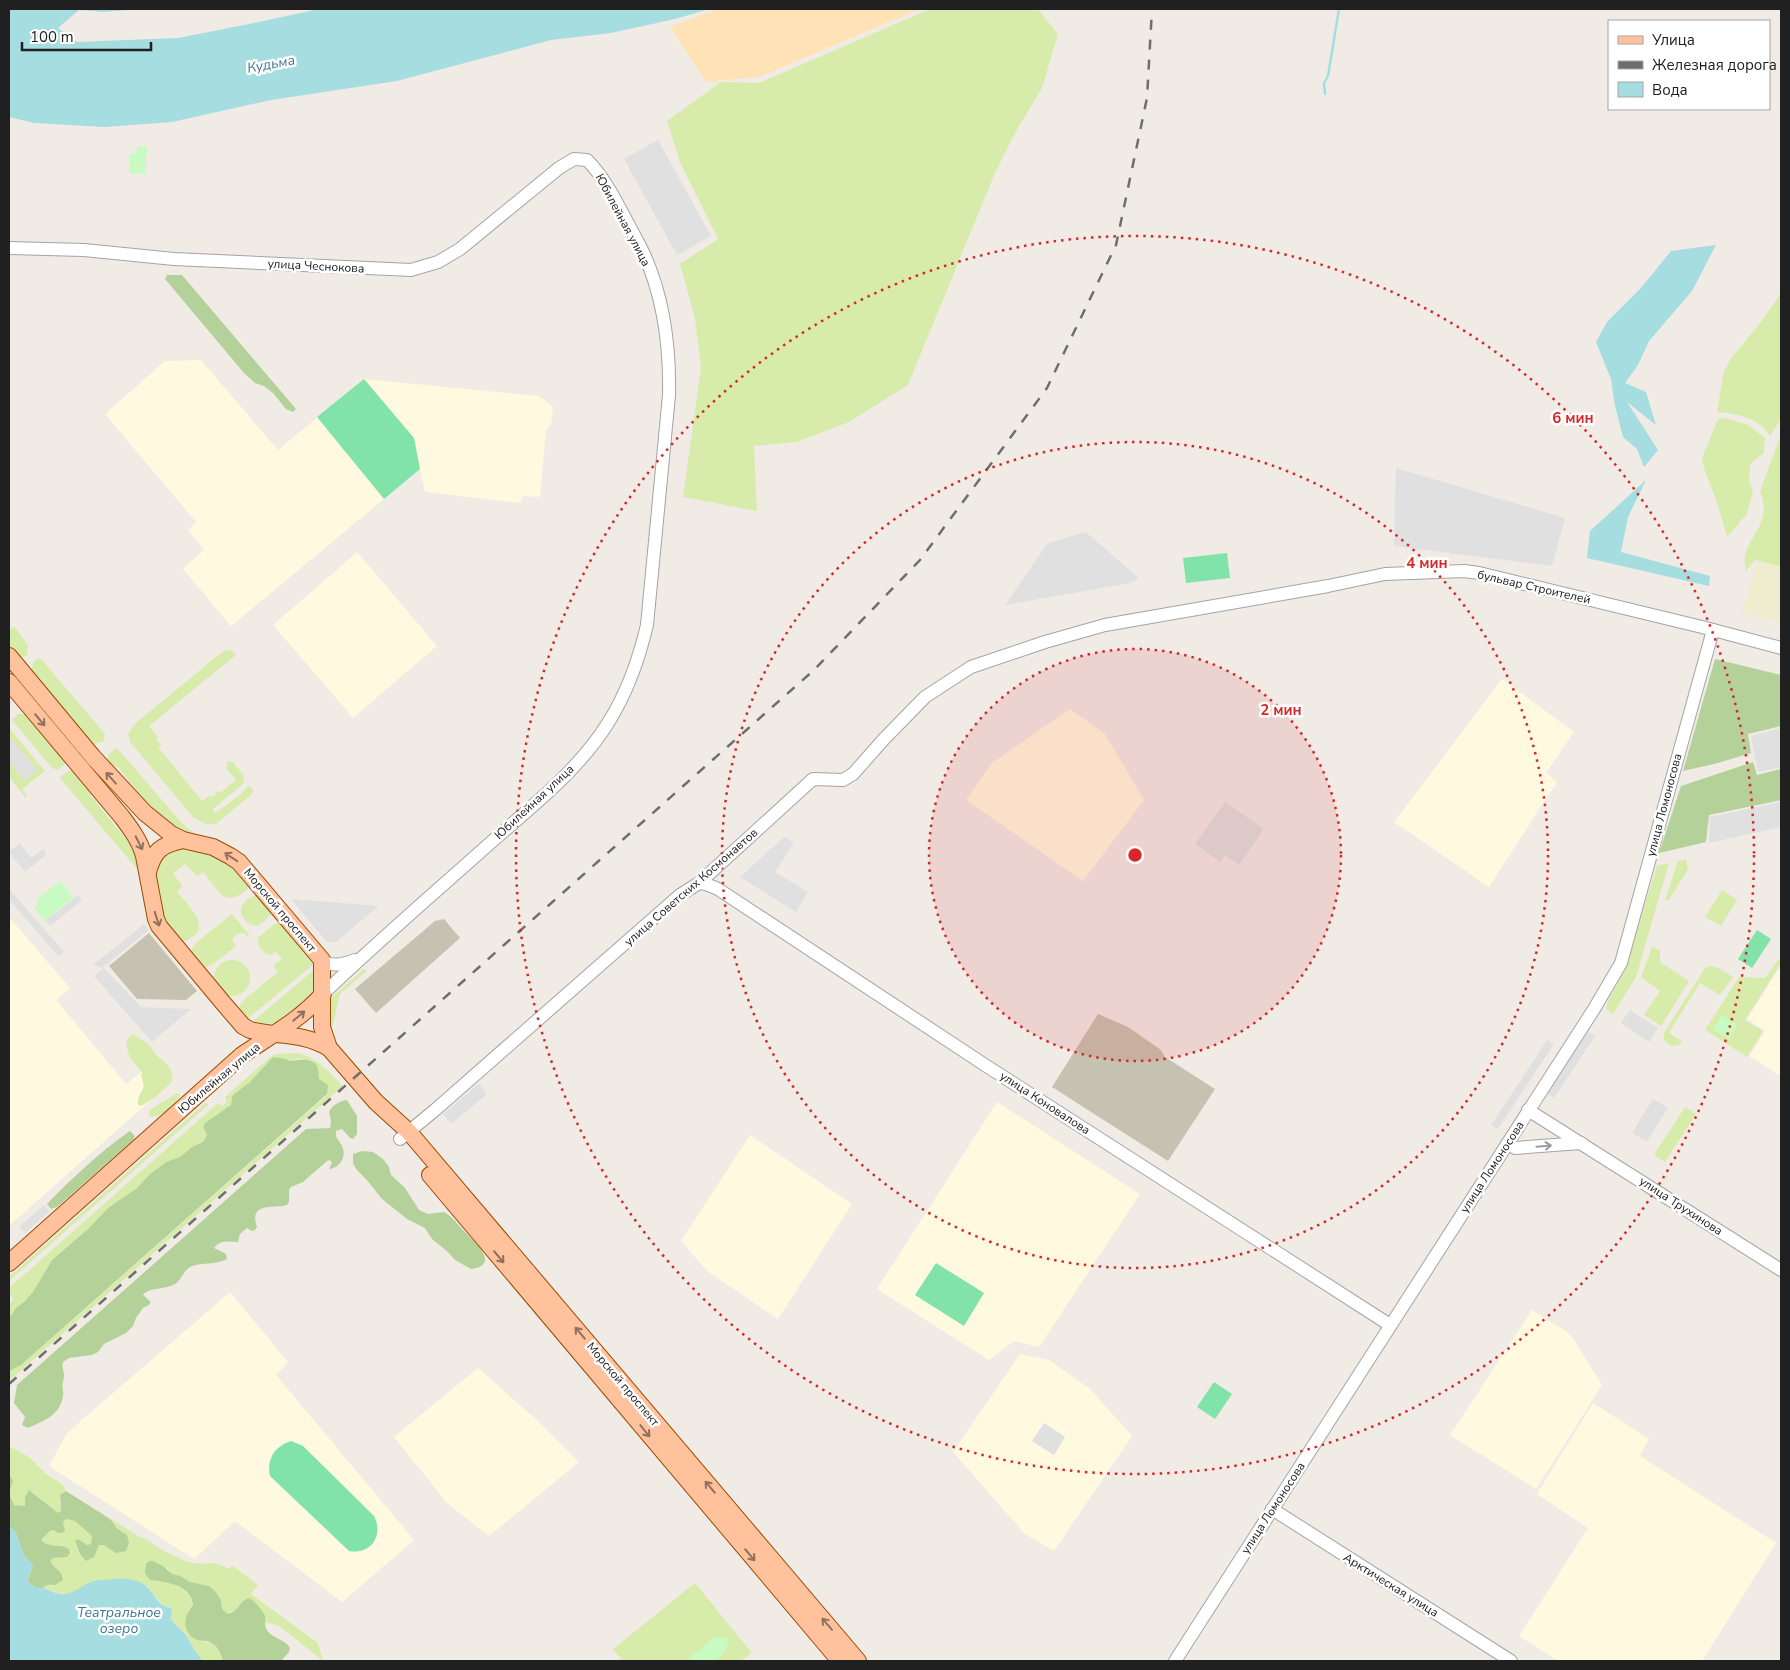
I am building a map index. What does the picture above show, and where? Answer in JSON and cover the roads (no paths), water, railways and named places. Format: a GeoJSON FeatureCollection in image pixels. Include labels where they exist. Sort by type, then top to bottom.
{"type":"FeatureCollection","features":[{"type":"Feature","properties":{"kind":"main road","name":"Морской проспект"},"geometry":{"type":"LineString","coordinates":[[9,656],[93,757],[136,805],[171,834],[182,840],[213,847],[239,862],[322,960],[322,1027],[329,1048]]}},
{"type":"Feature","properties":{"kind":"main road"},"geometry":{"type":"LineString","coordinates":[[9,682],[122,816],[142,847],[159,926],[243,1026],[242,1055]]}},
{"type":"Feature","properties":{"kind":"main road"},"geometry":{"type":"LineString","coordinates":[[122,816],[129,815],[135,810],[136,805]]}},
{"type":"Feature","properties":{"kind":"main road"},"geometry":{"type":"LineString","coordinates":[[148,872],[152,858],[162,847],[182,840]]}},
{"type":"Feature","properties":{"kind":"main road","name":"Юбилейная улица"},"geometry":{"type":"LineString","coordinates":[[9,1263],[242,1055],[272,1034],[289,1025],[323,994]]}},
{"type":"Feature","properties":{"kind":"main road","name":"Морской проспект"},"geometry":{"type":"LineString","coordinates":[[243,1026],[250,1030],[308,1038],[329,1048],[384,1110],[674,1456],[858,1661]]}},
{"type":"Feature","properties":{"kind":"main road","name":"Морской проспект"},"geometry":{"type":"LineString","coordinates":[[725,1515],[840,1661]]}},
{"type":"Feature","properties":{"kind":"street","name":"улица Чеснокова"},"geometry":{"type":"LineString","coordinates":[[9,248],[94,251],[174,259],[411,270],[438,262],[460,249],[559,168],[574,159],[587,160]]}},
{"type":"Feature","properties":{"kind":"street","name":"Юбилейная улица"},"geometry":{"type":"LineString","coordinates":[[323,994],[360,958],[563,779],[595,742],[609,722],[632,675],[641,649],[647,625],[669,394],[670,373],[667,343],[663,316],[654,282],[643,252],[601,176],[587,160]]}},
{"type":"Feature","properties":{"kind":"street","name":"бульвар Строителей"},"geometry":{"type":"LineString","coordinates":[[1105,625],[1328,586],[1384,574],[1464,571],[1479,573],[1781,648]]}},
{"type":"Feature","properties":{"kind":"street","name":"улица Советских Космонавтов"},"geometry":{"type":"LineString","coordinates":[[404,1136],[680,895],[689,888],[699,884],[813,779],[843,780],[854,774],[884,739],[925,697],[970,667],[1045,642],[1105,625]]}},
{"type":"Feature","properties":{"kind":"street","name":"улица Ломоносова"},"geometry":{"type":"LineString","coordinates":[[1175,1661],[1606,990],[1621,963],[1713,630]]}},
{"type":"Feature","properties":{"kind":"street","name":"улица Коновалова"},"geometry":{"type":"LineString","coordinates":[[699,884],[706,884],[718,889],[988,1067],[1390,1325]]}},
{"type":"Feature","properties":{"kind":"street"},"geometry":{"type":"LineString","coordinates":[[322,960],[326,964],[341,965],[360,958]]}},
{"type":"Feature","properties":{"kind":"street","name":"улица Трухинова"},"geometry":{"type":"LineString","coordinates":[[1528,1110],[1781,1270]]}},
{"type":"Feature","properties":{"kind":"street"},"geometry":{"type":"LineString","coordinates":[[1507,1144],[1515,1148],[1581,1143]]}},
{"type":"Feature","properties":{"kind":"street","name":"Арктическая улица"},"geometry":{"type":"LineString","coordinates":[[1272,1509],[1511,1661]]}},
{"type":"Feature","properties":{"kind":"water","name":"Кудьма"},"geometry":{"type":"Polygon","coordinates":[[[9,9],[140,9],[104,12],[79,10],[58,28],[77,42],[178,38],[319,9],[709,9],[675,19],[611,33],[551,40],[397,81],[271,100],[172,122],[105,127],[34,123],[9,117],[9,9]]]}},
{"type":"Feature","properties":{"kind":"water"},"geometry":{"type":"Polygon","coordinates":[[[1716,245],[1692,291],[1649,341],[1638,365],[1625,383],[1646,392],[1656,425],[1627,402],[1658,450],[1644,467],[1637,449],[1623,437],[1615,406],[1611,379],[1596,342],[1607,322],[1641,288],[1671,251],[1716,245]]]}},
{"type":"Feature","properties":{"kind":"water"},"geometry":{"type":"Polygon","coordinates":[[[1646,480],[1628,517],[1621,552],[1710,576],[1709,586],[1587,558],[1590,531],[1646,480]]]}},
{"type":"Feature","properties":{"kind":"water","name":"Театральное озеро"},"geometry":{"type":"Polygon","coordinates":[[[9,1526],[16,1533],[24,1556],[33,1565],[27,1580],[33,1586],[58,1594],[65,1594],[99,1580],[125,1579],[141,1583],[151,1591],[163,1606],[170,1607],[172,1610],[172,1621],[186,1635],[203,1661],[9,1661],[9,1526]]]}},
{"type":"Feature","properties":{"kind":"waterway"},"geometry":{"type":"LineString","coordinates":[[1325,94],[1324,83],[1328,76],[1339,9]]}},
{"type":"Feature","properties":{"kind":"railway"},"geometry":{"type":"LineString","coordinates":[[9,1384],[814,670],[920,560],[1047,388],[1116,245],[1147,98],[1152,9]]}}]}
